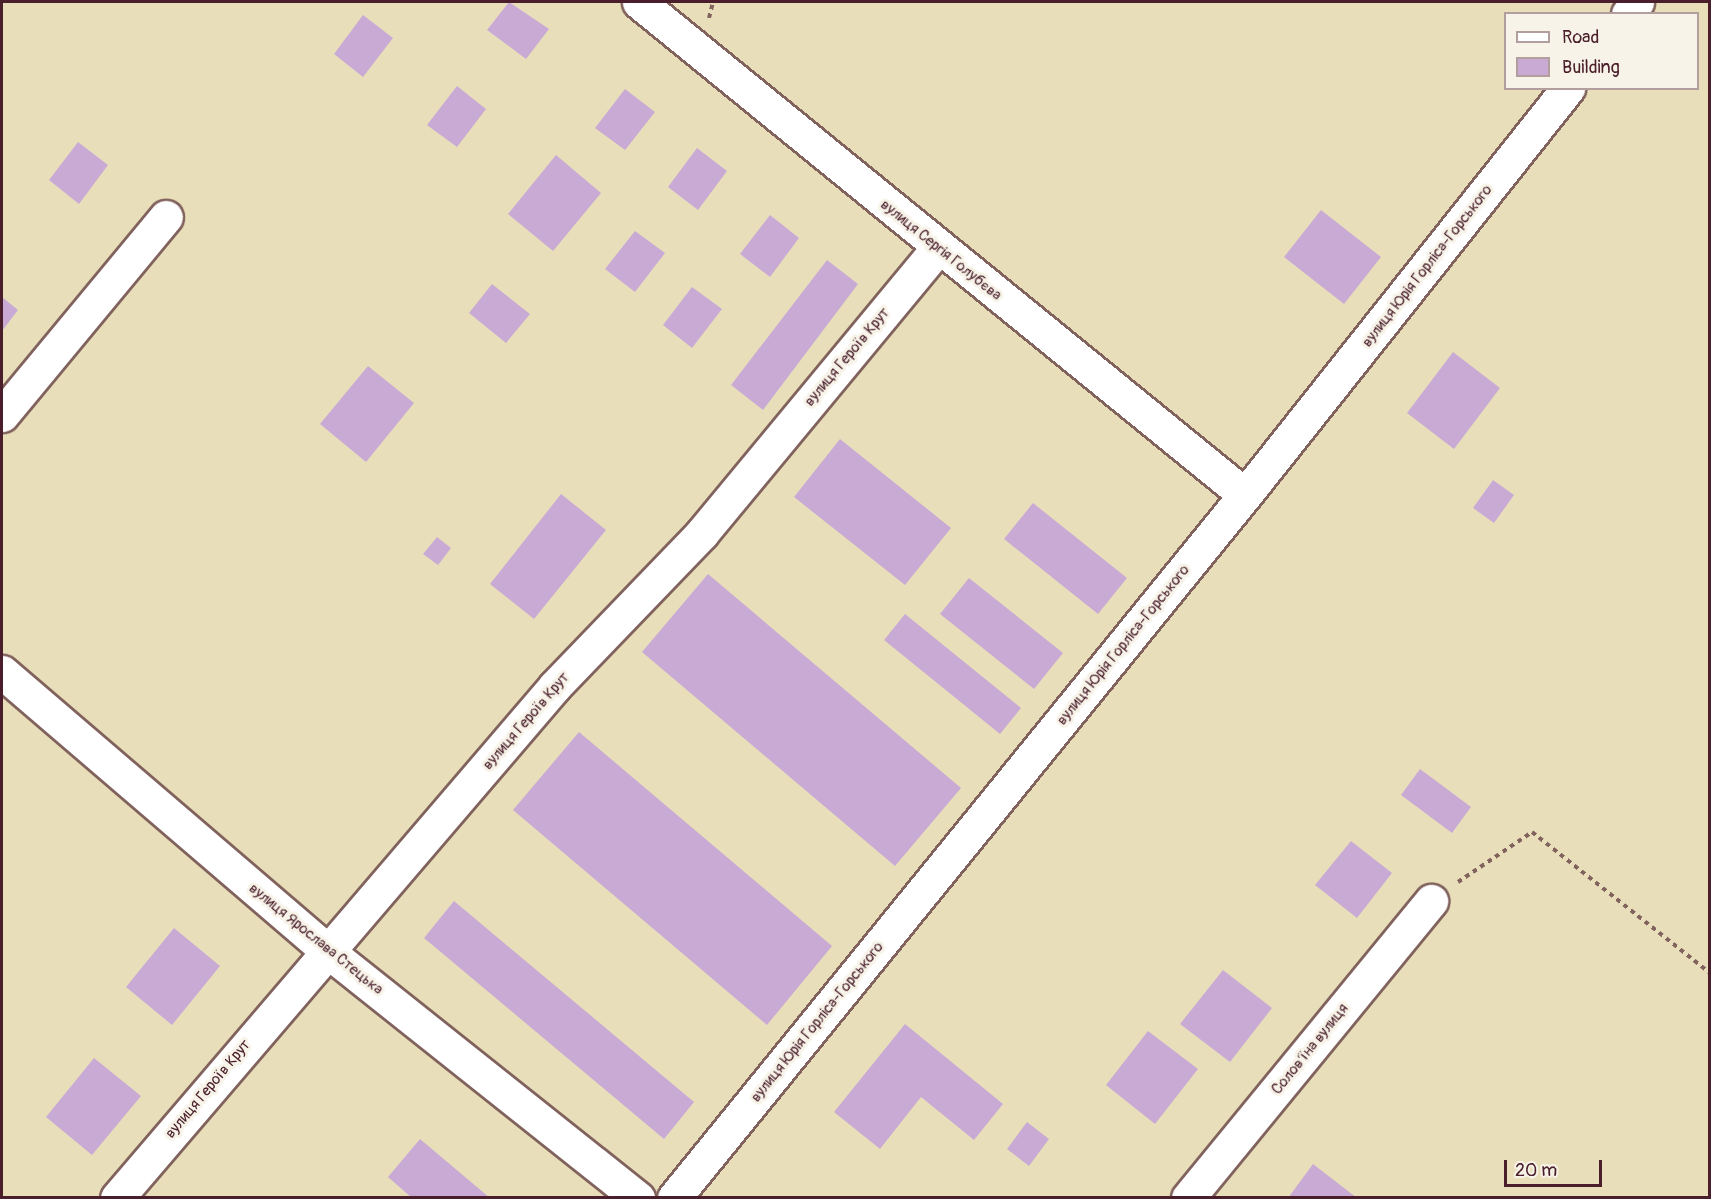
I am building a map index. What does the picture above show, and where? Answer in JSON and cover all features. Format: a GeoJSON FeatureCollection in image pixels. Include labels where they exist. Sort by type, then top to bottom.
{"type":"FeatureCollection","features":[{"type":"Feature","properties":{"kind":"street","name":"вулиця Сергія Голубєва"},"geometry":{"type":"LineString","coordinates":[[639,2],[938,248],[1245,495]]}},
{"type":"Feature","properties":{"kind":"street","name":"вулиця Юрія Горліса-Горського"},"geometry":{"type":"LineString","coordinates":[[674,1197],[1245,495],[1566,90]]}},
{"type":"Feature","properties":{"kind":"street"},"geometry":{"type":"LineString","coordinates":[[2,415],[166,217]]}},
{"type":"Feature","properties":{"kind":"street","name":"вулиця Героїв Крут"},"geometry":{"type":"LineString","coordinates":[[117,1197],[326,950],[555,686],[702,533],[938,248]]}},
{"type":"Feature","properties":{"kind":"street","name":"вулиця Ярослава Стецька"},"geometry":{"type":"LineString","coordinates":[[2,672],[326,950],[638,1197]]}},
{"type":"Feature","properties":{"kind":"street","name":"Соловʼїна вулиця"},"geometry":{"type":"LineString","coordinates":[[1188,1197],[1431,901]]}},
{"type":"Feature","properties":{"kind":"path"},"geometry":{"type":"LineString","coordinates":[[1431,901],[1532,832],[1710,973]]}},
{"type":"Feature","properties":{"kind":"building"},"geometry":{"type":"Polygon","coordinates":[[[509,2],[549,29],[526,59],[487,30],[509,2]]]}},
{"type":"Feature","properties":{"kind":"building"},"geometry":{"type":"Polygon","coordinates":[[[363,15],[393,38],[363,77],[334,54],[363,15]]]}},
{"type":"Feature","properties":{"kind":"building"},"geometry":{"type":"Polygon","coordinates":[[[457,86],[486,109],[457,147],[427,125],[457,86]]]}},
{"type":"Feature","properties":{"kind":"building"},"geometry":{"type":"Polygon","coordinates":[[[625,89],[655,112],[625,150],[595,128],[625,89]]]}},
{"type":"Feature","properties":{"kind":"building"},"geometry":{"type":"Polygon","coordinates":[[[78,142],[108,165],[79,204],[49,180],[78,142]]]}},
{"type":"Feature","properties":{"kind":"building"},"geometry":{"type":"Polygon","coordinates":[[[697,148],[727,171],[698,210],[668,187],[697,148]]]}},
{"type":"Feature","properties":{"kind":"building"},"geometry":{"type":"Polygon","coordinates":[[[556,155],[601,193],[553,251],[508,214],[556,155]]]}},
{"type":"Feature","properties":{"kind":"building"},"geometry":{"type":"Polygon","coordinates":[[[1321,210],[1381,257],[1344,304],[1284,257],[1321,210]]]}},
{"type":"Feature","properties":{"kind":"building"},"geometry":{"type":"Polygon","coordinates":[[[770,215],[799,238],[770,277],[740,254],[770,215]]]}},
{"type":"Feature","properties":{"kind":"building"},"geometry":{"type":"Polygon","coordinates":[[[635,231],[665,253],[635,292],[605,269],[635,231]]]}},
{"type":"Feature","properties":{"kind":"building"},"geometry":{"type":"Polygon","coordinates":[[[827,260],[858,284],[763,410],[731,385],[827,260]]]}},
{"type":"Feature","properties":{"kind":"building"},"geometry":{"type":"Polygon","coordinates":[[[492,284],[530,314],[506,343],[469,313],[492,284]]]}},
{"type":"Feature","properties":{"kind":"building"},"geometry":{"type":"Polygon","coordinates":[[[692,287],[722,309],[692,348],[663,325],[692,287]]]}},
{"type":"Feature","properties":{"kind":"building"},"geometry":{"type":"Polygon","coordinates":[[[2,297],[18,310],[2,331],[2,297]]]}},
{"type":"Feature","properties":{"kind":"building"},"geometry":{"type":"Polygon","coordinates":[[[1453,352],[1500,388],[1454,449],[1407,413],[1453,352]]]}},
{"type":"Feature","properties":{"kind":"building"},"geometry":{"type":"Polygon","coordinates":[[[368,366],[414,403],[366,462],[320,424],[368,366]]]}},
{"type":"Feature","properties":{"kind":"building"},"geometry":{"type":"Polygon","coordinates":[[[840,439],[951,528],[905,585],[794,497],[840,439]]]}},
{"type":"Feature","properties":{"kind":"building"},"geometry":{"type":"Polygon","coordinates":[[[1493,480],[1514,495],[1494,523],[1473,508],[1493,480]]]}},
{"type":"Feature","properties":{"kind":"building"},"geometry":{"type":"Polygon","coordinates":[[[561,494],[606,530],[534,619],[490,584],[561,494]]]}},
{"type":"Feature","properties":{"kind":"building"},"geometry":{"type":"Polygon","coordinates":[[[1033,503],[1127,578],[1098,614],[1004,539],[1033,503]]]}},
{"type":"Feature","properties":{"kind":"building"},"geometry":{"type":"Polygon","coordinates":[[[437,537],[451,548],[438,565],[423,554],[437,537]]]}},
{"type":"Feature","properties":{"kind":"building"},"geometry":{"type":"Polygon","coordinates":[[[708,574],[961,788],[895,866],[642,652],[708,574]]]}},
{"type":"Feature","properties":{"kind":"building"},"geometry":{"type":"Polygon","coordinates":[[[969,578],[1063,653],[1034,689],[940,614],[969,578]]]}},
{"type":"Feature","properties":{"kind":"building"},"geometry":{"type":"Polygon","coordinates":[[[905,614],[1021,708],[1000,734],[884,640],[905,614]]]}},
{"type":"Feature","properties":{"kind":"building"},"geometry":{"type":"Polygon","coordinates":[[[579,732],[832,946],[767,1025],[513,810],[579,732]]]}},
{"type":"Feature","properties":{"kind":"building"},"geometry":{"type":"Polygon","coordinates":[[[1420,769],[1471,807],[1452,833],[1401,795],[1420,769]]]}},
{"type":"Feature","properties":{"kind":"building"},"geometry":{"type":"Polygon","coordinates":[[[1351,841],[1392,873],[1357,918],[1315,885],[1351,841]]]}},
{"type":"Feature","properties":{"kind":"building"},"geometry":{"type":"Polygon","coordinates":[[[454,901],[694,1102],[664,1139],[424,938],[454,901]]]}},
{"type":"Feature","properties":{"kind":"building"},"geometry":{"type":"Polygon","coordinates":[[[174,928],[220,966],[172,1025],[126,987],[174,928]]]}},
{"type":"Feature","properties":{"kind":"building"},"geometry":{"type":"Polygon","coordinates":[[[1223,970],[1272,1008],[1230,1062],[1180,1024],[1223,970]]]}},
{"type":"Feature","properties":{"kind":"building"},"geometry":{"type":"Polygon","coordinates":[[[905,1024],[1003,1104],[974,1140],[921,1097],[880,1149],[834,1112],[905,1024]]]}},
{"type":"Feature","properties":{"kind":"building"},"geometry":{"type":"Polygon","coordinates":[[[1148,1031],[1198,1069],[1155,1124],[1106,1085],[1148,1031]]]}},
{"type":"Feature","properties":{"kind":"building"},"geometry":{"type":"Polygon","coordinates":[[[94,1058],[141,1096],[92,1155],[46,1117],[94,1058]]]}},
{"type":"Feature","properties":{"kind":"building"},"geometry":{"type":"Polygon","coordinates":[[[1027,1122],[1049,1139],[1029,1166],[1007,1149],[1027,1122]]]}},
{"type":"Feature","properties":{"kind":"building"},"geometry":{"type":"Polygon","coordinates":[[[420,1139],[490,1198],[412,1198],[388,1177],[420,1139]]]}},
{"type":"Feature","properties":{"kind":"building"},"geometry":{"type":"Polygon","coordinates":[[[1313,1164],[1357,1198],[1288,1198],[1313,1164]]]}}]}
